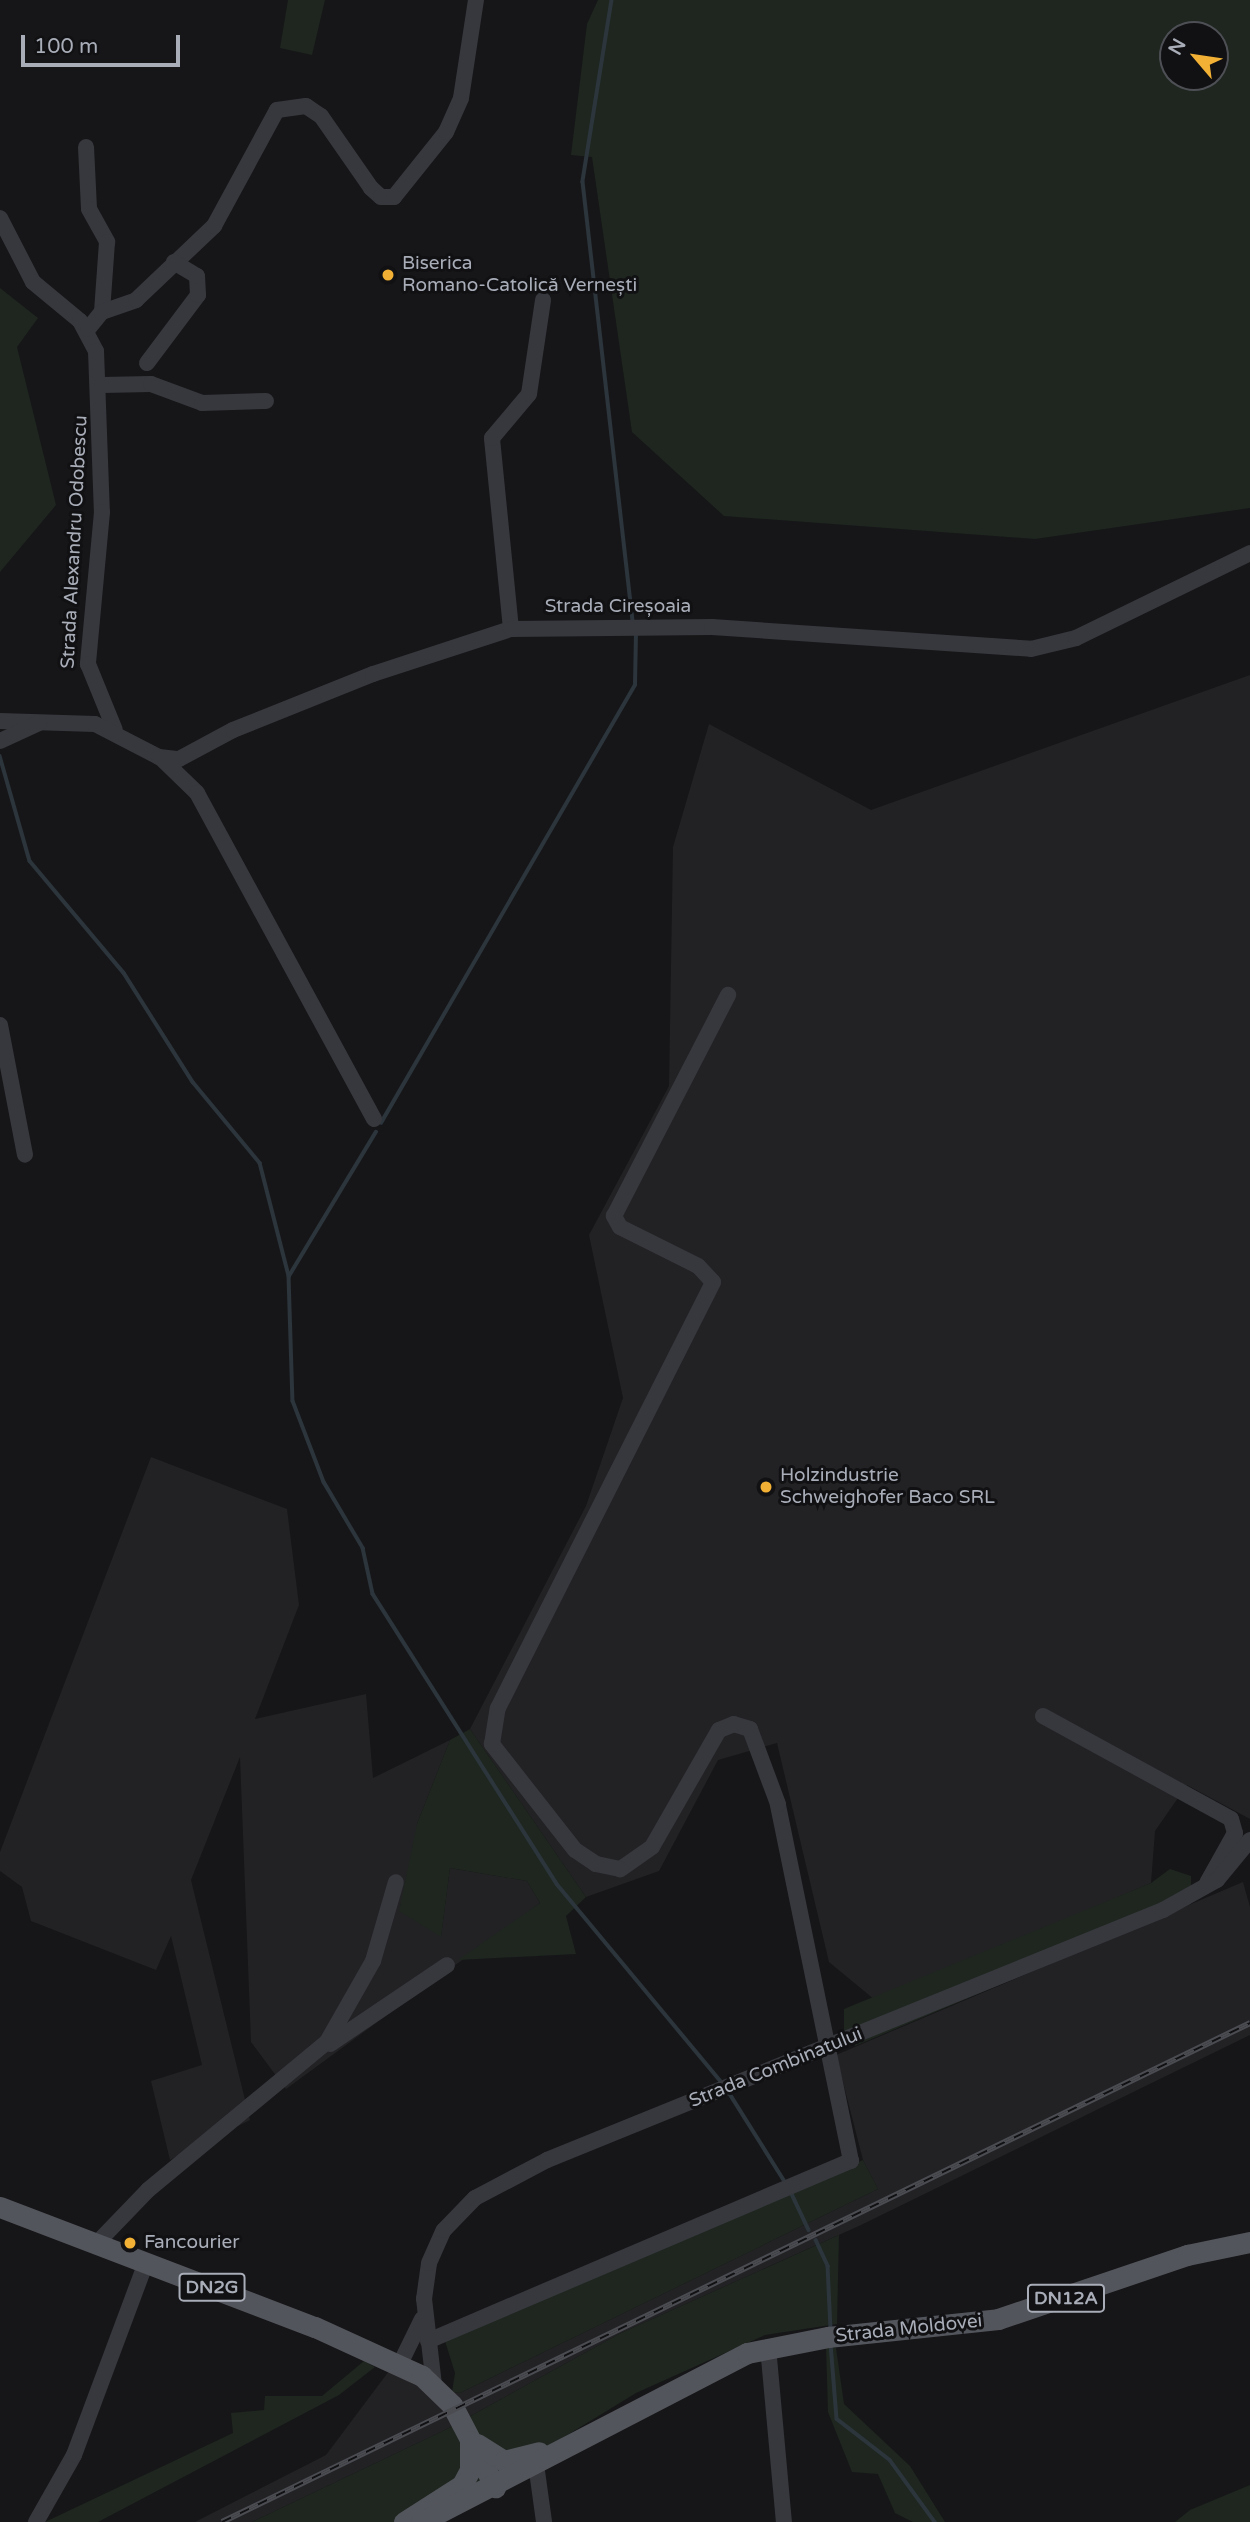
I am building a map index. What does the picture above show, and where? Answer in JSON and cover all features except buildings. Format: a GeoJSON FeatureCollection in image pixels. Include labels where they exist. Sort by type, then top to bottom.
{"type":"FeatureCollection","features":[{"type":"Feature","properties":{"kind":"main road","name":"Strada Combinatului"},"geometry":{"type":"LineString","coordinates":[[0,2207],[146,2262],[400,2364],[434,2385],[470,2436],[495,2487]]}},
{"type":"Feature","properties":{"kind":"main road","name":"Strada Moldovei"},"geometry":{"type":"LineString","coordinates":[[421,2522],[495,2487],[718,2365],[768,2347],[998,2319],[1187,2255],[1250,2242]]}},
{"type":"Feature","properties":{"kind":"main road"},"geometry":{"type":"LineString","coordinates":[[470,2436],[495,2459],[522,2459],[631,2412]]}},
{"type":"Feature","properties":{"kind":"main road"},"geometry":{"type":"LineString","coordinates":[[404,2522],[462,2485],[470,2470],[470,2436]]}},
{"type":"Feature","properties":{"kind":"street"},"geometry":{"type":"LineString","coordinates":[[0,218],[33,282],[88,329],[102,312],[136,300],[214,226],[277,110],[287,105],[321,116],[371,188],[394,197],[446,132],[461,98],[476,0]]}},
{"type":"Feature","properties":{"kind":"street"},"geometry":{"type":"LineString","coordinates":[[86,147],[89,209],[107,242],[102,312]]}},
{"type":"Feature","properties":{"kind":"street"},"geometry":{"type":"LineString","coordinates":[[148,363],[198,295],[197,276],[174,262]]}},
{"type":"Feature","properties":{"kind":"street"},"geometry":{"type":"LineString","coordinates":[[511,629],[492,438],[529,394],[543,300]]}},
{"type":"Feature","properties":{"kind":"street","name":"Strada Alexandru Odobescu"},"geometry":{"type":"LineString","coordinates":[[88,329],[102,385],[102,512],[88,664],[115,730]]}},
{"type":"Feature","properties":{"kind":"street"},"geometry":{"type":"LineString","coordinates":[[102,385],[151,384],[202,403],[266,401]]}},
{"type":"Feature","properties":{"kind":"street","name":"Strada Cireșoaia"},"geometry":{"type":"LineString","coordinates":[[159,757],[179,759],[233,730],[373,674],[511,629],[712,627],[1031,649],[1076,638],[1250,553]]}},
{"type":"Feature","properties":{"kind":"street"},"geometry":{"type":"LineString","coordinates":[[0,741],[48,719]]}},
{"type":"Feature","properties":{"kind":"street"},"geometry":{"type":"LineString","coordinates":[[0,721],[48,719],[115,730],[159,757],[197,793],[374,1119]]}},
{"type":"Feature","properties":{"kind":"street"},"geometry":{"type":"LineString","coordinates":[[428,2341],[851,2161],[830,2046],[778,1804],[750,1729],[734,1724],[719,1730],[652,1847],[620,1869],[596,1864],[575,1850],[500,1758],[491,1736],[498,1708],[713,1282],[698,1266],[620,1227],[614,1216],[728,995]]}},
{"type":"Feature","properties":{"kind":"street"},"geometry":{"type":"LineString","coordinates":[[0,1025],[25,1155]]}},
{"type":"Feature","properties":{"kind":"street"},"geometry":{"type":"LineString","coordinates":[[1043,1716],[1231,1819],[1235,1833],[1202,1891]]}},
{"type":"Feature","properties":{"kind":"street","name":"Strada Combinatului"},"geometry":{"type":"LineString","coordinates":[[434,2385],[425,2312],[429,2263],[444,2230],[494,2186],[1202,1891],[1250,1840]]}},
{"type":"Feature","properties":{"kind":"street"},"geometry":{"type":"LineString","coordinates":[[314,2055],[365,1980],[396,1882]]}},
{"type":"Feature","properties":{"kind":"street"},"geometry":{"type":"LineString","coordinates":[[97,2243],[148,2190],[314,2055],[447,1965]]}},
{"type":"Feature","properties":{"kind":"street"},"geometry":{"type":"LineString","coordinates":[[36,2522],[74,2455],[146,2262]]}},
{"type":"Feature","properties":{"kind":"street"},"geometry":{"type":"LineString","coordinates":[[400,2364],[425,2312]]}},
{"type":"Feature","properties":{"kind":"street"},"geometry":{"type":"LineString","coordinates":[[768,2347],[784,2522]]}},
{"type":"Feature","properties":{"kind":"street"},"geometry":{"type":"LineString","coordinates":[[536,2464],[544,2522]]}},
{"type":"Feature","properties":{"kind":"shaded area"},"geometry":{"type":"Polygon","coordinates":[[[288,0],[325,0],[312,55],[280,48],[288,0]]]}},
{"type":"Feature","properties":{"kind":"shaded area"},"geometry":{"type":"Polygon","coordinates":[[[598,0],[1250,0],[1250,508],[1035,539],[724,516],[632,432],[592,157],[571,155],[587,24],[598,0]]]}},
{"type":"Feature","properties":{"kind":"shaded area"},"geometry":{"type":"Polygon","coordinates":[[[0,288],[38,318],[17,347],[56,505],[0,572],[0,288]]]}},
{"type":"Feature","properties":{"kind":"shaded area"},"geometry":{"type":"Polygon","coordinates":[[[1250,675],[1250,1819],[1187,1785],[1155,1831],[1151,1883],[875,2000],[829,1962],[777,1743],[718,1760],[659,1871],[586,1897],[470,1729],[586,1506],[623,1398],[589,1235],[669,1086],[673,847],[709,724],[871,810],[1250,675]]]}},
{"type":"Feature","properties":{"kind":"shaded area"},"geometry":{"type":"Polygon","coordinates":[[[151,1457],[287,1509],[299,1605],[255,1719],[366,1694],[373,1778],[450,1740],[417,1824],[441,1936],[450,1868],[527,1881],[540,1903],[286,2089],[251,2042],[240,1757],[191,1880],[250,2120],[170,2160],[151,2081],[202,2065],[171,1936],[156,1970],[31,1921],[22,1887],[0,1871],[0,1852],[151,1457]]]}},
{"type":"Feature","properties":{"kind":"shaded area"},"geometry":{"type":"Polygon","coordinates":[[[470,1729],[586,1897],[566,1916],[576,1954],[458,1960],[540,1903],[527,1881],[450,1868],[441,1937],[399,1911],[417,1824],[450,1740],[470,1729]]]}},
{"type":"Feature","properties":{"kind":"shaded area"},"geometry":{"type":"Polygon","coordinates":[[[1170,1869],[1191,1876],[1191,1904],[855,2046],[844,2030],[844,2009],[1151,1883],[1170,1869]]]}},
{"type":"Feature","properties":{"kind":"shaded area"},"geometry":{"type":"Polygon","coordinates":[[[1243,1882],[1250,1907],[1250,2035],[861,2225],[619,2334],[447,2429],[252,2522],[195,2522],[326,2455],[389,2371],[421,2388],[460,2393],[878,2189],[863,2160],[836,2055],[1243,1882]]]}},
{"type":"Feature","properties":{"kind":"shaded area"},"geometry":{"type":"Polygon","coordinates":[[[863,2160],[878,2189],[460,2393],[452,2392],[455,2373],[445,2341],[863,2160]]]}},
{"type":"Feature","properties":{"kind":"shaded area"},"geometry":{"type":"Polygon","coordinates":[[[839,2235],[837,2324],[765,2335],[636,2393],[425,2522],[252,2522],[447,2429],[619,2334],[839,2235]]]}},
{"type":"Feature","properties":{"kind":"shaded area"},"geometry":{"type":"Polygon","coordinates":[[[826,2347],[836,2348],[844,2404],[910,2466],[945,2522],[913,2522],[895,2513],[878,2474],[852,2472],[828,2412],[826,2347]]]}},
{"type":"Feature","properties":{"kind":"shaded area"},"geometry":{"type":"Polygon","coordinates":[[[364,2361],[375,2367],[339,2395],[98,2522],[45,2522],[233,2433],[231,2413],[264,2410],[265,2396],[322,2396],[364,2361]]]}},
{"type":"Feature","properties":{"kind":"shaded area"},"geometry":{"type":"Polygon","coordinates":[[[1250,2485],[1250,2522],[1175,2522],[1190,2510],[1250,2485]]]}},
{"type":"Feature","properties":{"kind":"waterway"},"geometry":{"type":"LineString","coordinates":[[612,0],[583,182],[633,621]]}},
{"type":"Feature","properties":{"kind":"waterway"},"geometry":{"type":"LineString","coordinates":[[381,1123],[635,685],[636,634]]}},
{"type":"Feature","properties":{"kind":"waterway"},"geometry":{"type":"LineString","coordinates":[[0,756],[30,861],[124,973],[193,1082],[260,1163],[289,1276],[293,1401],[324,1482],[363,1548],[373,1594],[557,1884],[722,2083]]}},
{"type":"Feature","properties":{"kind":"waterway"},"geometry":{"type":"LineString","coordinates":[[289,1276],[376,1132]]}},
{"type":"Feature","properties":{"kind":"waterway"},"geometry":{"type":"LineString","coordinates":[[730,2094],[784,2180]]}},
{"type":"Feature","properties":{"kind":"waterway"},"geometry":{"type":"LineString","coordinates":[[791,2192],[809,2230]]}},
{"type":"Feature","properties":{"kind":"waterway"},"geometry":{"type":"LineString","coordinates":[[816,2240],[828,2266],[831,2330]]}},
{"type":"Feature","properties":{"kind":"waterway"},"geometry":{"type":"LineString","coordinates":[[831,2344],[837,2419],[890,2460],[935,2522]]}},
{"type":"Feature","properties":{"kind":"railway"},"geometry":{"type":"LineString","coordinates":[[222,2522],[1250,2023]]}},
{"type":"Feature","properties":{"kind":"place","name":"Biserica Romano-Catolică Vernești"},"geometry":{"type":"Point","coordinates":[388,275]}},
{"type":"Feature","properties":{"kind":"place","name":"Holzindustrie Schweighofer Baco SRL"},"geometry":{"type":"Point","coordinates":[766,1487]}},
{"type":"Feature","properties":{"kind":"place","name":"Fancourier"},"geometry":{"type":"Point","coordinates":[130,2243]}}]}
